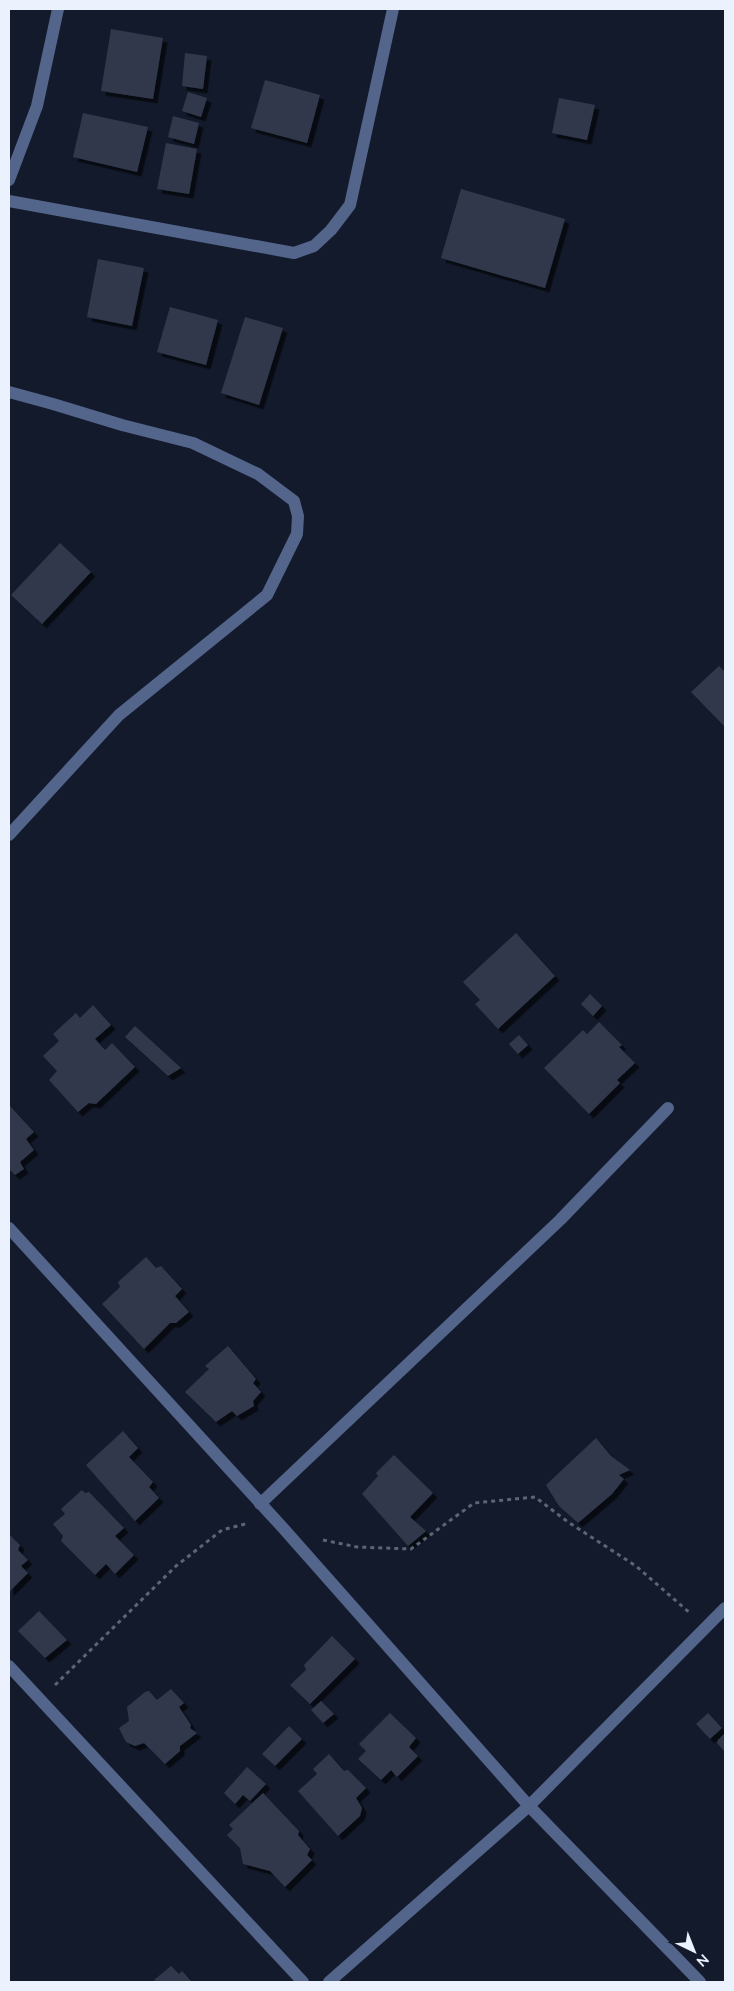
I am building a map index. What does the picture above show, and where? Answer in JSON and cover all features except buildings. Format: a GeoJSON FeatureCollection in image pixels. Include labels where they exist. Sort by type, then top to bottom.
{"type":"FeatureCollection","features":[{"type":"Feature","properties":{"kind":"street"},"geometry":{"type":"LineString","coordinates":[[9,180],[37,106],[58,9]]}},
{"type":"Feature","properties":{"kind":"street"},"geometry":{"type":"LineString","coordinates":[[9,200],[294,253],[314,246],[331,230],[350,205],[393,9]]}},
{"type":"Feature","properties":{"kind":"street"},"geometry":{"type":"LineString","coordinates":[[9,392],[122,425],[193,443],[258,474],[294,501],[298,516],[296,534],[267,595],[119,715],[9,836]]}},
{"type":"Feature","properties":{"kind":"street"},"geometry":{"type":"LineString","coordinates":[[260,1504],[560,1220],[668,1108]]}},
{"type":"Feature","properties":{"kind":"street"},"geometry":{"type":"LineString","coordinates":[[9,1228],[283,1528],[529,1806],[700,1982]]}},
{"type":"Feature","properties":{"kind":"street"},"geometry":{"type":"LineString","coordinates":[[329,1982],[529,1806],[725,1608]]}},
{"type":"Feature","properties":{"kind":"street"},"geometry":{"type":"LineString","coordinates":[[9,1666],[303,1982]]}},
{"type":"Feature","properties":{"kind":"path"},"geometry":{"type":"LineString","coordinates":[[318,1539],[357,1548],[411,1549],[474,1503],[535,1496],[568,1522],[636,1566],[706,1627]]}},
{"type":"Feature","properties":{"kind":"path"},"geometry":{"type":"LineString","coordinates":[[41,1699],[176,1566],[222,1530],[259,1521],[283,1528]]}}]}
